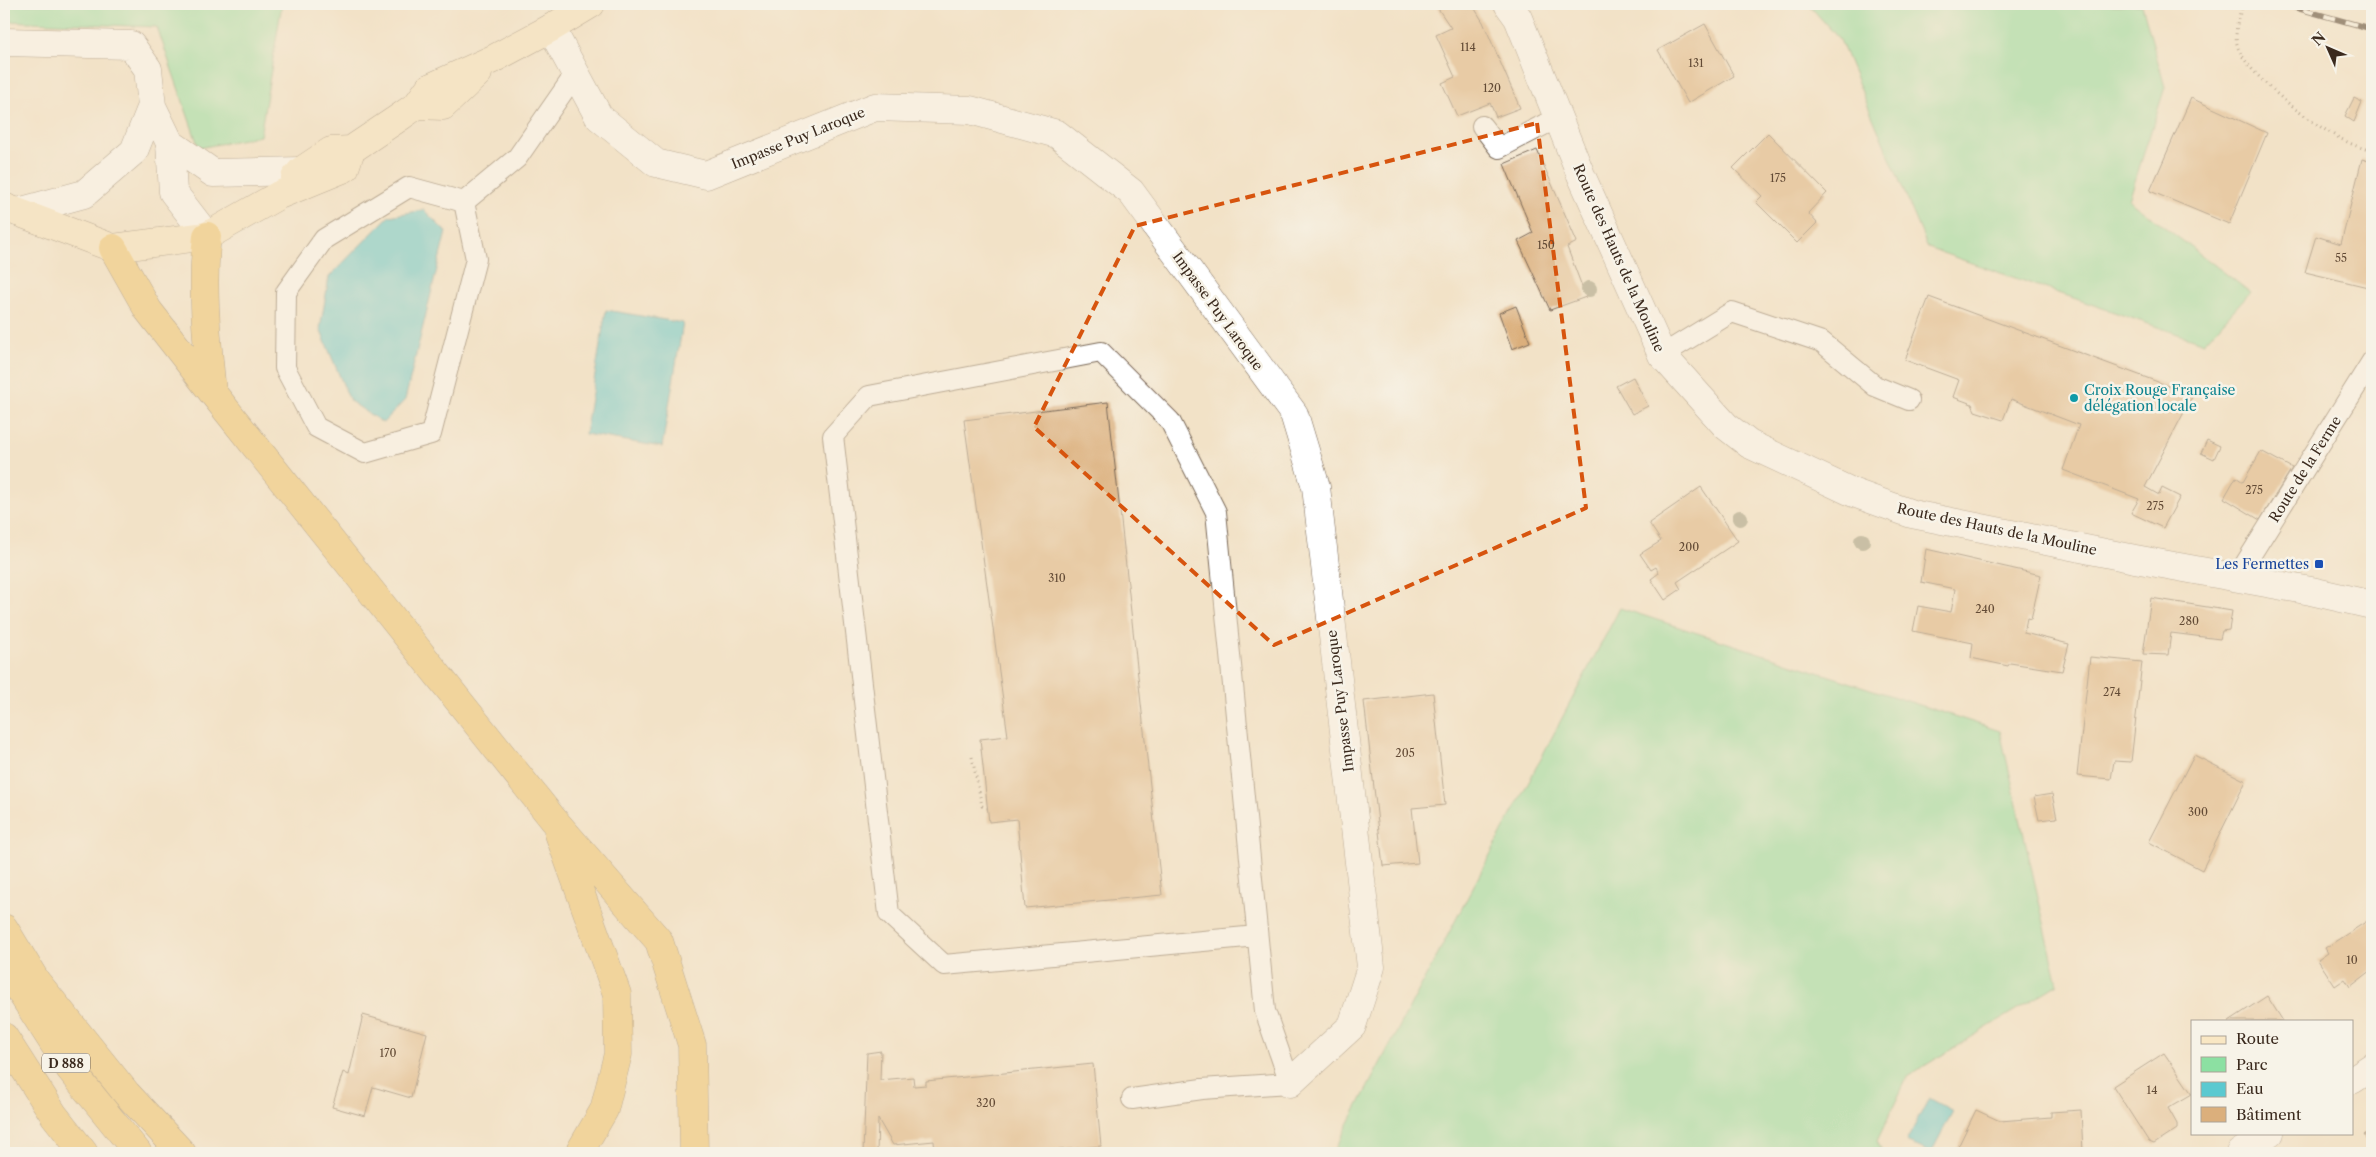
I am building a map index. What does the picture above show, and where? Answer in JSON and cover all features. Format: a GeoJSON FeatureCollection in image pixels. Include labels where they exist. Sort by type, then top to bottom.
{"type":"FeatureCollection","features":[{"type":"Feature","properties":{"kind":"highway"},"geometry":{"type":"LineString","coordinates":[[207,236],[204,261],[204,312],[212,392]]}},
{"type":"Feature","properties":{"kind":"highway"},"geometry":{"type":"LineString","coordinates":[[114,248],[148,310],[212,392],[553,819],[659,942],[692,1045],[694,1153]]}},
{"type":"Feature","properties":{"kind":"highway"},"geometry":{"type":"LineString","coordinates":[[553,819],[617,994],[618,1054],[604,1110],[580,1153]]}},
{"type":"Feature","properties":{"kind":"highway"},"geometry":{"type":"LineString","coordinates":[[4,928],[42,988],[127,1094],[182,1153]]}},
{"type":"Feature","properties":{"kind":"highway","name":"D 888"},"geometry":{"type":"LineString","coordinates":[[4,966],[70,1069],[138,1153]]}},
{"type":"Feature","properties":{"kind":"highway","name":"D 888"},"geometry":{"type":"LineString","coordinates":[[4,1037],[54,1115],[84,1153]]}},
{"type":"Feature","properties":{"kind":"main road"},"geometry":{"type":"LineString","coordinates":[[280,195],[301,171],[331,151],[351,150],[417,105],[443,106],[493,58],[551,28],[591,4]]}},
{"type":"Feature","properties":{"kind":"main road"},"geometry":{"type":"LineString","coordinates":[[11,210],[114,248],[207,236],[280,195],[345,168],[351,150]]}},
{"type":"Feature","properties":{"kind":"street","name":"Route des Hauts de la Mouline"},"geometry":{"type":"LineString","coordinates":[[1508,4],[1518,18],[1557,118],[1662,355],[1726,426],[1749,444],[1854,493],[1912,514],[2372,605]]}},
{"type":"Feature","properties":{"kind":"street","name":"Impasse Puy Laroque"},"geometry":{"type":"LineString","coordinates":[[551,28],[599,117],[656,163],[706,175],[875,106],[970,110],[1057,134],[1131,192],[1294,414],[1316,487],[1371,967],[1352,1026],[1290,1082]]}},
{"type":"Feature","properties":{"kind":"street"},"geometry":{"type":"LineString","coordinates":[[4,42],[131,45],[148,69],[152,106],[170,143],[173,192],[207,236]]}},
{"type":"Feature","properties":{"kind":"street"},"geometry":{"type":"LineString","coordinates":[[11,210],[84,194],[134,151],[152,106]]}},
{"type":"Feature","properties":{"kind":"street"},"geometry":{"type":"LineString","coordinates":[[170,143],[213,173],[301,171]]}},
{"type":"Feature","properties":{"kind":"street"},"geometry":{"type":"LineString","coordinates":[[2354,1079],[2372,1067]]}},
{"type":"Feature","properties":{"kind":"street"},"geometry":{"type":"LineString","coordinates":[[2240,1153],[2268,1134]]}},
{"type":"Feature","properties":{"kind":"lane"},"geometry":{"type":"LineString","coordinates":[[464,202],[517,158],[576,73]]}},
{"type":"Feature","properties":{"kind":"lane"},"geometry":{"type":"LineString","coordinates":[[1482,126],[1499,148],[1557,118]]}},
{"type":"Feature","properties":{"kind":"lane"},"geometry":{"type":"LineString","coordinates":[[409,187],[464,202],[476,259],[431,434],[365,453],[316,427],[285,368],[286,292],[324,239],[409,187]]}},
{"type":"Feature","properties":{"kind":"lane"},"geometry":{"type":"LineString","coordinates":[[1662,355],[1732,312],[1822,342],[1875,386],[1909,400]]}},
{"type":"Feature","properties":{"kind":"lane"},"geometry":{"type":"LineString","coordinates":[[1132,1099],[1202,1089],[1290,1082],[1265,1010],[1216,512],[1170,421],[1101,352],[869,396],[833,436],[889,914],[944,965],[1257,936]]}},
{"type":"Feature","properties":{"kind":"lane","name":"Route de la Ferme"},"geometry":{"type":"LineString","coordinates":[[2237,577],[2372,361]]}},
{"type":"Feature","properties":{"kind":"path"},"geometry":{"type":"LineString","coordinates":[[2243,4],[2236,24],[2239,51],[2256,74],[2292,107],[2359,149],[2372,150]]}},
{"type":"Feature","properties":{"kind":"path"},"geometry":{"type":"LineString","coordinates":[[972,756],[982,806],[987,808]]}},
{"type":"Feature","properties":{"kind":"highlighted area"},"geometry":{"type":"Polygon","coordinates":[[[1537,123],[1586,508],[1274,645],[1034,427],[1135,226],[1537,123]]]}},
{"type":"Feature","properties":{"kind":"green space"},"geometry":{"type":"Polygon","coordinates":[[[4,4],[282,4],[260,136],[199,148],[157,27],[4,21],[4,4]]]}},
{"type":"Feature","properties":{"kind":"green space"},"geometry":{"type":"Polygon","coordinates":[[[1808,4],[2142,5],[2165,87],[2129,200],[2250,292],[2204,343],[1928,248],[1840,40],[1808,4]]]}},
{"type":"Feature","properties":{"kind":"green space"},"geometry":{"type":"Polygon","coordinates":[[[1620,608],[2000,731],[2058,984],[1908,1076],[1877,1141],[1883,1153],[1333,1153],[1620,608]]]}},
{"type":"Feature","properties":{"kind":"water"},"geometry":{"type":"Polygon","coordinates":[[[424,210],[446,232],[405,400],[383,423],[350,401],[320,329],[329,277],[389,216],[424,210]]]}},
{"type":"Feature","properties":{"kind":"water"},"geometry":{"type":"Polygon","coordinates":[[[606,310],[683,323],[662,447],[585,434],[606,310]]]}},
{"type":"Feature","properties":{"kind":"water"},"geometry":{"type":"Polygon","coordinates":[[[1929,1098],[1953,1111],[1931,1153],[1906,1142],[1929,1098]]]}},
{"type":"Feature","properties":{"kind":"building"},"geometry":{"type":"Polygon","coordinates":[[[1435,4],[1472,4],[1483,22],[1520,108],[1496,117],[1490,103],[1457,116],[1442,83],[1455,77],[1436,35],[1451,28],[1435,4]]]}},
{"type":"Feature","properties":{"kind":"building"},"geometry":{"type":"Polygon","coordinates":[[[1705,24],[1734,76],[1688,103],[1658,50],[1705,24]]]}},
{"type":"Feature","properties":{"kind":"building"},"geometry":{"type":"Polygon","coordinates":[[[2191,98],[2267,133],[2229,224],[2150,191],[2191,98]]]}},
{"type":"Feature","properties":{"kind":"building"},"geometry":{"type":"Polygon","coordinates":[[[2354,98],[2362,102],[2354,122],[2345,116],[2354,98]]]}},
{"type":"Feature","properties":{"kind":"building"},"geometry":{"type":"Polygon","coordinates":[[[1768,133],[1827,193],[1808,213],[1817,223],[1797,243],[1756,202],[1762,196],[1733,168],[1768,133]]]}},
{"type":"Feature","properties":{"kind":"building"},"geometry":{"type":"Polygon","coordinates":[[[1537,150],[1577,242],[1567,247],[1586,297],[1550,310],[1518,241],[1533,233],[1504,164],[1537,150]]]}},
{"type":"Feature","properties":{"kind":"building"},"geometry":{"type":"Polygon","coordinates":[[[2362,159],[2372,162],[2372,288],[2305,272],[2316,236],[2341,244],[2362,159]]]}},
{"type":"Feature","properties":{"kind":"building","name":"Croix Rouge Française délégation locale"},"geometry":{"type":"Polygon","coordinates":[[[1929,297],[2193,395],[2145,487],[2159,495],[2162,488],[2180,497],[2163,528],[2131,513],[2139,499],[2063,470],[2079,425],[2011,399],[2003,420],[1975,411],[1972,404],[1953,397],[1959,380],[1905,360],[1929,297]]]}},
{"type":"Feature","properties":{"kind":"building"},"geometry":{"type":"Polygon","coordinates":[[[1516,306],[1530,342],[1512,349],[1499,313],[1516,306]]]}},
{"type":"Feature","properties":{"kind":"building"},"geometry":{"type":"Polygon","coordinates":[[[1633,377],[1648,406],[1632,414],[1616,386],[1633,377]]]}},
{"type":"Feature","properties":{"kind":"building"},"geometry":{"type":"Polygon","coordinates":[[[1108,402],[1162,895],[1025,908],[1017,819],[989,822],[980,739],[1008,736],[964,420],[1108,402]]]}},
{"type":"Feature","properties":{"kind":"building"},"geometry":{"type":"Polygon","coordinates":[[[2207,440],[2220,446],[2214,459],[2201,453],[2207,440]]]}},
{"type":"Feature","properties":{"kind":"building"},"geometry":{"type":"Polygon","coordinates":[[[2261,451],[2292,468],[2260,520],[2224,498],[2236,477],[2243,482],[2261,451]]]}},
{"type":"Feature","properties":{"kind":"building"},"geometry":{"type":"Polygon","coordinates":[[[1701,487],[1738,541],[1677,582],[1681,589],[1665,600],[1651,579],[1659,573],[1656,567],[1651,570],[1640,554],[1661,541],[1649,523],[1701,487]]]}},
{"type":"Feature","properties":{"kind":"building"},"geometry":{"type":"Polygon","coordinates":[[[1926,549],[2041,575],[2031,619],[2027,618],[2024,633],[2069,644],[2062,671],[2010,663],[2008,666],[1971,658],[1973,643],[1913,631],[1918,606],[1951,612],[1955,589],[1921,582],[1926,549]]]}},
{"type":"Feature","properties":{"kind":"building"},"geometry":{"type":"Polygon","coordinates":[[[2151,598],[2232,611],[2229,630],[2222,631],[2220,639],[2171,633],[2168,655],[2143,654],[2151,598]]]}},
{"type":"Feature","properties":{"kind":"building"},"geometry":{"type":"Polygon","coordinates":[[[2090,657],[2142,662],[2131,762],[2114,761],[2111,779],[2077,776],[2090,657]]]}},
{"type":"Feature","properties":{"kind":"building"},"geometry":{"type":"Polygon","coordinates":[[[1433,693],[1445,805],[1412,808],[1418,863],[1383,866],[1364,701],[1433,693]]]}},
{"type":"Feature","properties":{"kind":"building"},"geometry":{"type":"Polygon","coordinates":[[[2194,755],[2246,781],[2202,870],[2149,842],[2194,755]]]}},
{"type":"Feature","properties":{"kind":"building"},"geometry":{"type":"Polygon","coordinates":[[[2052,794],[2057,818],[2039,820],[2034,797],[2052,794]]]}},
{"type":"Feature","properties":{"kind":"building"},"geometry":{"type":"Polygon","coordinates":[[[2372,918],[2372,970],[2350,987],[2345,979],[2335,986],[2318,960],[2328,953],[2325,948],[2372,918]]]}},
{"type":"Feature","properties":{"kind":"building"},"geometry":{"type":"Polygon","coordinates":[[[2267,996],[2282,1020],[2231,1020],[2267,996]]]}},
{"type":"Feature","properties":{"kind":"building"},"geometry":{"type":"Polygon","coordinates":[[[363,1015],[427,1033],[411,1098],[373,1087],[365,1116],[332,1107],[343,1072],[349,1075],[363,1015]]]}},
{"type":"Feature","properties":{"kind":"building"},"geometry":{"type":"Polygon","coordinates":[[[881,1051],[880,1080],[913,1077],[914,1086],[926,1085],[926,1081],[1093,1064],[1101,1146],[1029,1153],[935,1153],[934,1141],[893,1145],[878,1119],[877,1153],[863,1153],[867,1053],[881,1051]]]}},
{"type":"Feature","properties":{"kind":"building"},"geometry":{"type":"Polygon","coordinates":[[[2164,1053],[2191,1095],[2168,1108],[2177,1124],[2177,1129],[2154,1144],[2149,1142],[2113,1086],[2164,1053]]]}},
{"type":"Feature","properties":{"kind":"building"},"geometry":{"type":"Polygon","coordinates":[[[1976,1110],[2000,1121],[2051,1117],[2051,1112],[2081,1110],[2083,1153],[1955,1153],[1976,1110]]]}},
{"type":"Feature","properties":{"kind":"building"},"geometry":{"type":"Polygon","coordinates":[[[2372,1129],[2372,1147],[2364,1135],[2372,1129]]]}},
{"type":"Feature","properties":{"kind":"railway"},"geometry":{"type":"LineString","coordinates":[[2282,4],[2372,29]]}},
{"type":"Feature","properties":{"kind":"place","name":"Croix Rouge Française délégation locale"},"geometry":{"type":"Point","coordinates":[2074,398]}},
{"type":"Feature","properties":{"kind":"place","name":"Les Fermettes"},"geometry":{"type":"Point","coordinates":[2319,564]}}]}
